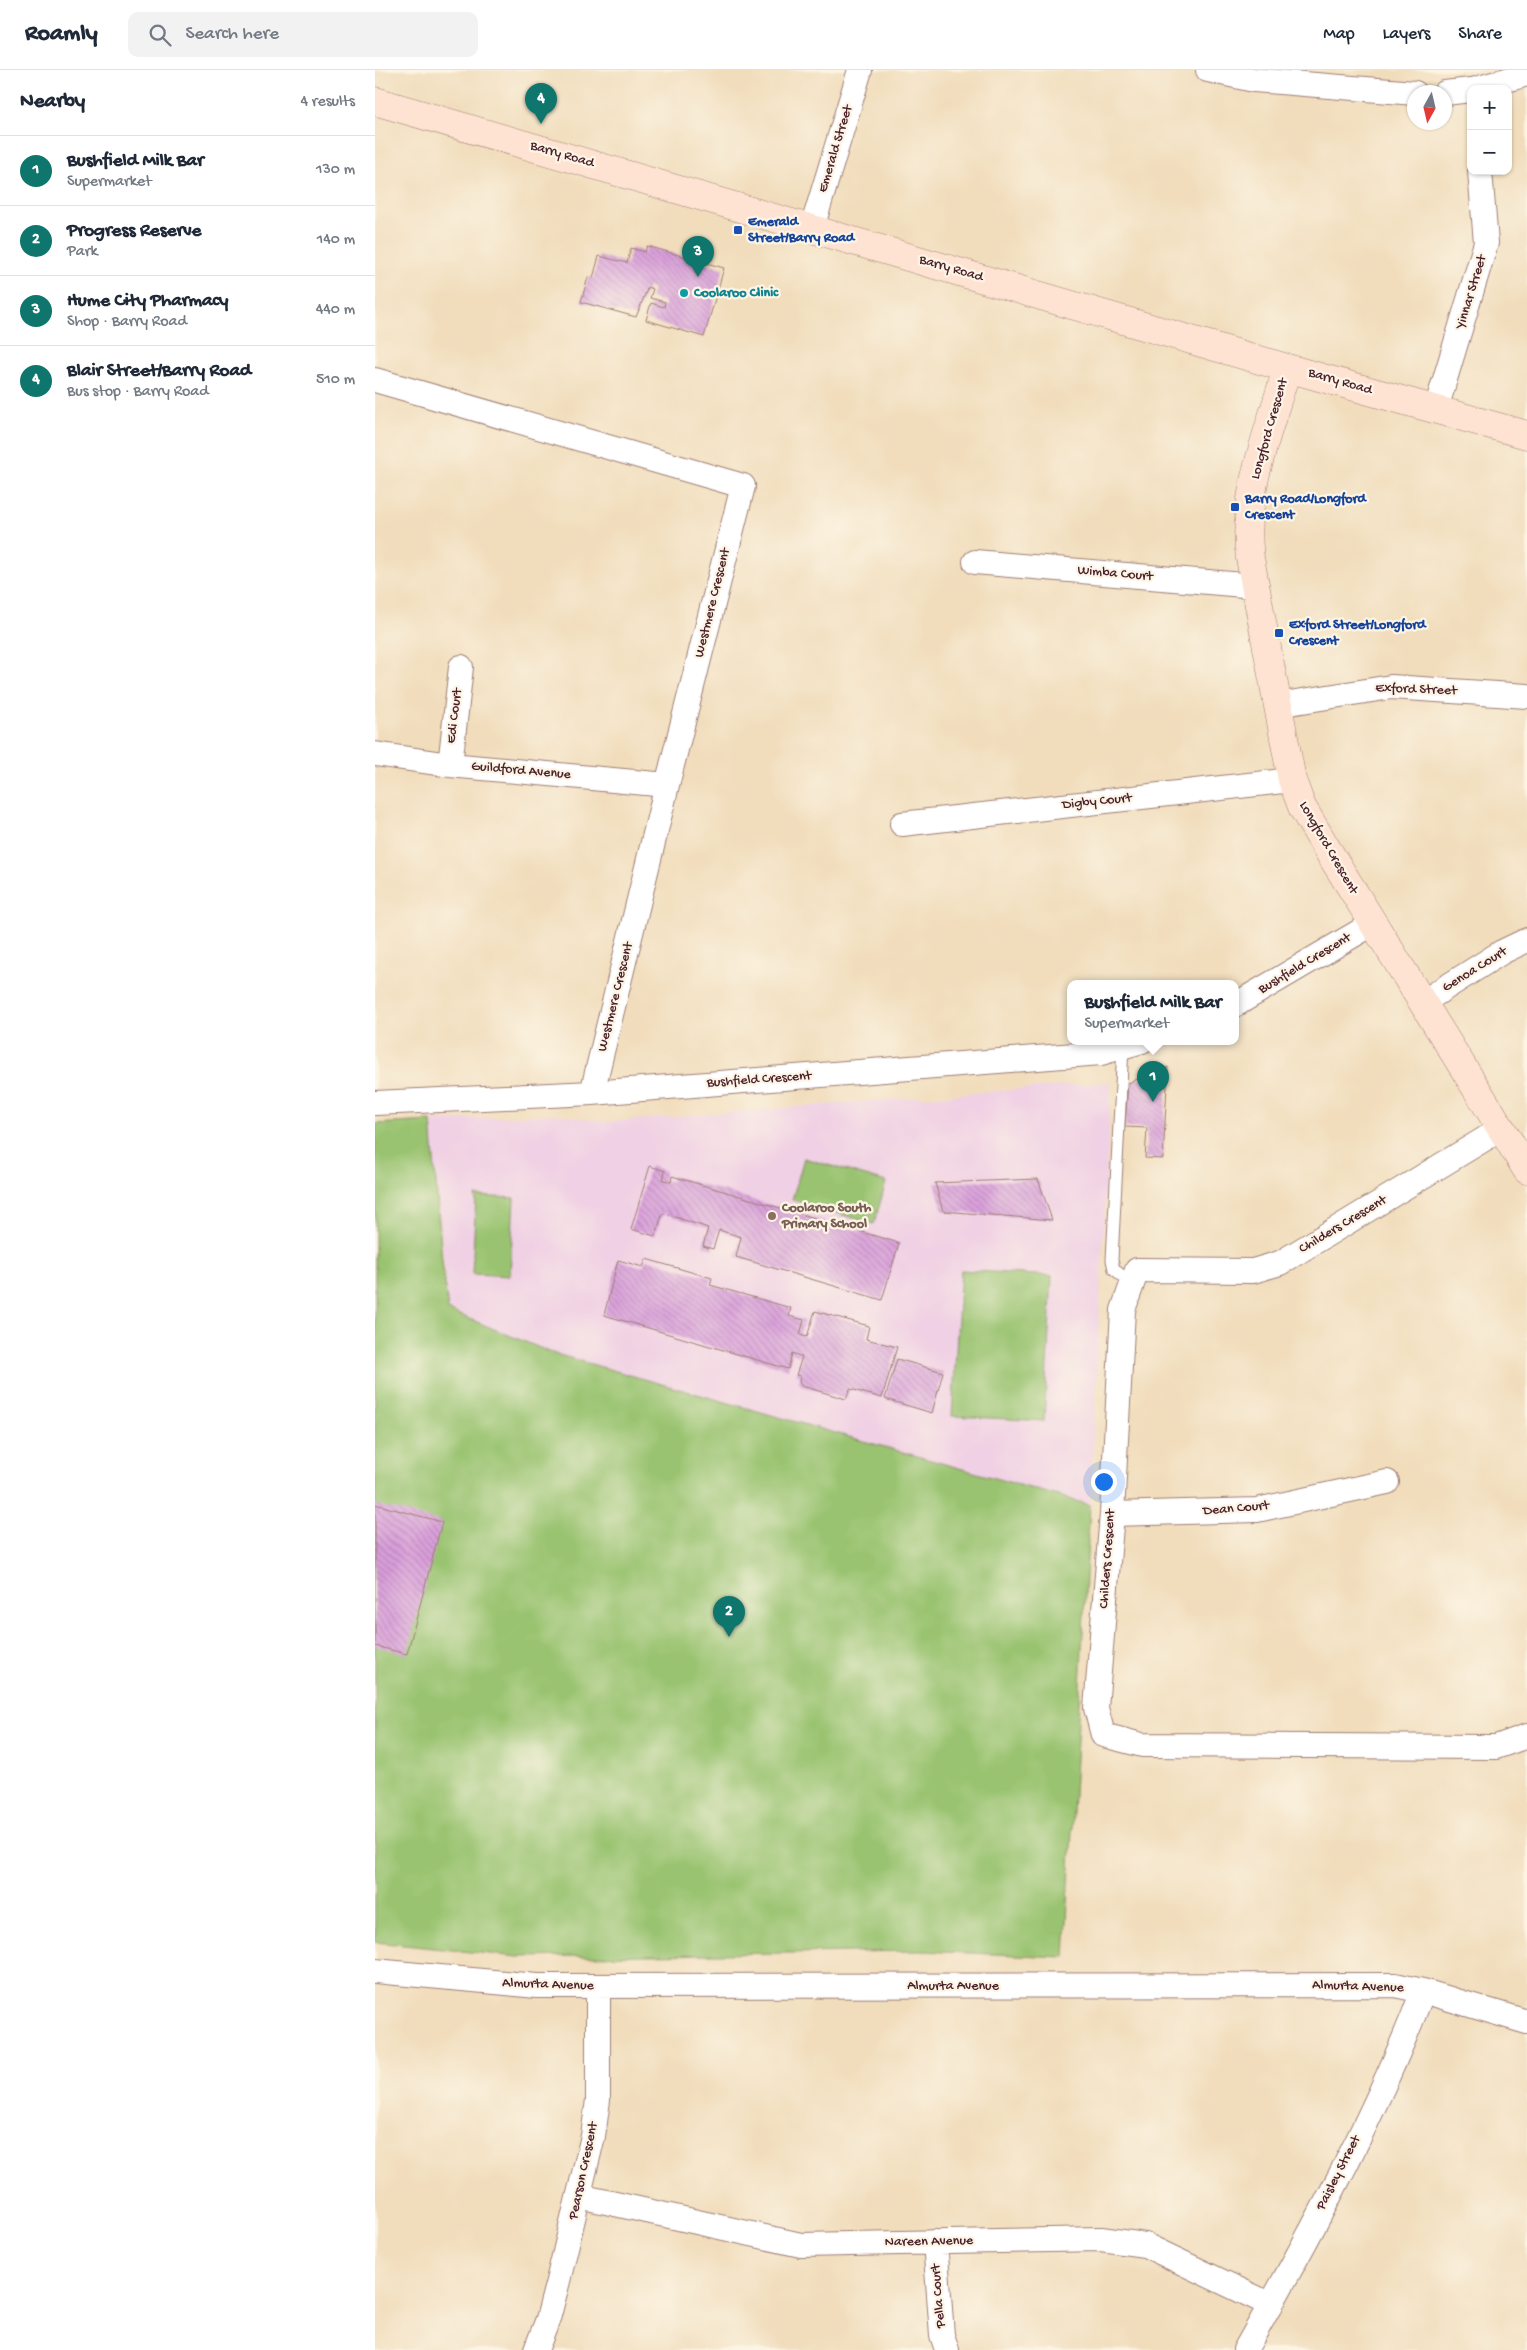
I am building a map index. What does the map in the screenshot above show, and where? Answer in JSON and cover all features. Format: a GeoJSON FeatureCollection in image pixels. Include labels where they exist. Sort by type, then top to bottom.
{"type":"FeatureCollection","features":[{"type":"Feature","properties":{"kind":"main road","name":"Barry Road"},"geometry":{"type":"LineString","coordinates":[[375,100],[1287,368],[1527,435]]}},
{"type":"Feature","properties":{"kind":"main road","name":"Longford Crescent"},"geometry":{"type":"LineString","coordinates":[[1287,368],[1257,471],[1248,512],[1248,542],[1292,780],[1312,825],[1527,1170]]}},
{"type":"Feature","properties":{"kind":"street","name":"Emerald Street"},"geometry":{"type":"LineString","coordinates":[[812,228],[860,70]]}},
{"type":"Feature","properties":{"kind":"street"},"geometry":{"type":"LineString","coordinates":[[1208,70],[1255,80],[1407,92]]}},
{"type":"Feature","properties":{"kind":"street"},"geometry":{"type":"LineString","coordinates":[[1490,85],[1527,74]]}},
{"type":"Feature","properties":{"kind":"street"},"geometry":{"type":"LineString","coordinates":[[1452,92],[1467,90]]}},
{"type":"Feature","properties":{"kind":"street","name":"Yinnar Street"},"geometry":{"type":"LineString","coordinates":[[1436,409],[1486,243],[1480,175]]}},
{"type":"Feature","properties":{"kind":"street","name":"Westmere Crescent"},"geometry":{"type":"LineString","coordinates":[[375,380],[743,486],[667,785],[593,1093]]}},
{"type":"Feature","properties":{"kind":"street","name":"Wimba Court"},"geometry":{"type":"LineString","coordinates":[[975,562],[1255,586]]}},
{"type":"Feature","properties":{"kind":"street","name":"Edi Court"},"geometry":{"type":"LineString","coordinates":[[450,764],[461,667]]}},
{"type":"Feature","properties":{"kind":"street","name":"Exford Street"},"geometry":{"type":"LineString","coordinates":[[1277,705],[1391,687],[1527,696]]}},
{"type":"Feature","properties":{"kind":"street","name":"Guildford Avenue"},"geometry":{"type":"LineString","coordinates":[[375,754],[450,764],[646,781],[667,785]]}},
{"type":"Feature","properties":{"kind":"street","name":"Digby Court"},"geometry":{"type":"LineString","coordinates":[[902,824],[1292,780]]}},
{"type":"Feature","properties":{"kind":"street","name":"Bushfield Crescent"},"geometry":{"type":"LineString","coordinates":[[1239,1003],[1374,923]]}},
{"type":"Feature","properties":{"kind":"street","name":"Genoa Court"},"geometry":{"type":"LineString","coordinates":[[1423,1002],[1503,952],[1527,940]]}},
{"type":"Feature","properties":{"kind":"street","name":"Bushfield Crescent"},"geometry":{"type":"LineString","coordinates":[[375,1102],[593,1093],[1101,1053],[1129,1045]]}},
{"type":"Feature","properties":{"kind":"street","name":"Childers Crescent"},"geometry":{"type":"LineString","coordinates":[[1501,1129],[1280,1263],[1253,1271],[1137,1270],[1123,1310],[1111,1514],[1096,1708],[1103,1736],[1142,1745],[1496,1746],[1527,1736]]}},
{"type":"Feature","properties":{"kind":"street","name":"Dean Court"},"geometry":{"type":"LineString","coordinates":[[1111,1514],[1257,1510],[1387,1482]]}},
{"type":"Feature","properties":{"kind":"street","name":"Almurta Avenue"},"geometry":{"type":"LineString","coordinates":[[375,1971],[510,1985],[1395,1985],[1423,1991],[1527,2022]]}},
{"type":"Feature","properties":{"kind":"street","name":"Pearson Crescent"},"geometry":{"type":"LineString","coordinates":[[536,2350],[548,2320],[593,2136],[597,2100],[598,1986]]}},
{"type":"Feature","properties":{"kind":"street","name":"Paisley Street"},"geometry":{"type":"LineString","coordinates":[[1245,2350],[1271,2305],[1372,2109],[1408,2030],[1423,1991]]}},
{"type":"Feature","properties":{"kind":"street","name":"Nareen Avenue"},"geometry":{"type":"LineString","coordinates":[[579,2196],[801,2245],[1101,2239],[1145,2245],[1271,2305]]}},
{"type":"Feature","properties":{"kind":"street","name":"Pella Court"},"geometry":{"type":"LineString","coordinates":[[935,2242],[942,2335],[947,2350]]}},
{"type":"Feature","properties":{"kind":"lane"},"geometry":{"type":"LineString","coordinates":[[1132,1045],[1112,1260],[1114,1269],[1132,1284]]}},
{"type":"Feature","properties":{"kind":"shaded area","name":"Coolaroo South Primary School"},"geometry":{"type":"Polygon","coordinates":[[[1111,1082],[1090,1505],[552,1353],[448,1310],[431,1121],[557,1114],[606,1122],[1111,1082]]]}},
{"type":"Feature","properties":{"kind":"green space"},"geometry":{"type":"Polygon","coordinates":[[[431,1121],[448,1310],[552,1353],[1090,1505],[1065,1957],[920,1951],[518,1957],[375,1942],[375,1124],[431,1121]]]}},
{"type":"Feature","properties":{"kind":"green space"},"geometry":{"type":"Polygon","coordinates":[[[804,1158],[886,1182],[874,1224],[792,1200],[804,1158]]]}},
{"type":"Feature","properties":{"kind":"green space"},"geometry":{"type":"Polygon","coordinates":[[[476,1196],[514,1198],[510,1276],[472,1274],[476,1196]]]}},
{"type":"Feature","properties":{"kind":"green space"},"geometry":{"type":"Polygon","coordinates":[[[961,1270],[1052,1276],[1044,1421],[952,1416],[961,1270]]]}},
{"type":"Feature","properties":{"kind":"building","name":"Coolaroo Clinic"},"geometry":{"type":"Polygon","coordinates":[[[647,246],[724,268],[704,337],[646,320],[651,303],[664,307],[665,302],[650,298],[653,289],[648,287],[636,317],[581,302],[588,277],[593,278],[599,256],[627,263],[631,248],[645,252],[647,246]]]}},
{"type":"Feature","properties":{"kind":"building"},"geometry":{"type":"Polygon","coordinates":[[[1168,1067],[1163,1159],[1145,1158],[1147,1128],[1125,1127],[1128,1083],[1168,1067]]]}},
{"type":"Feature","properties":{"kind":"building"},"geometry":{"type":"Polygon","coordinates":[[[650,1166],[665,1171],[663,1180],[671,1182],[672,1176],[899,1243],[882,1300],[736,1257],[741,1237],[719,1230],[713,1249],[703,1246],[708,1228],[663,1213],[655,1236],[631,1229],[650,1166]]]}},
{"type":"Feature","properties":{"kind":"building"},"geometry":{"type":"Polygon","coordinates":[[[1038,1179],[1052,1220],[943,1211],[935,1183],[1038,1179]]]}},
{"type":"Feature","properties":{"kind":"building"},"geometry":{"type":"Polygon","coordinates":[[[646,1259],[712,1278],[710,1285],[791,1308],[789,1316],[804,1320],[800,1335],[807,1337],[815,1311],[869,1326],[866,1339],[897,1347],[882,1398],[850,1389],[846,1399],[802,1386],[799,1382],[800,1376],[796,1375],[802,1357],[792,1353],[788,1369],[604,1315],[618,1260],[643,1267],[646,1259]]]}},
{"type":"Feature","properties":{"kind":"building"},"geometry":{"type":"Polygon","coordinates":[[[897,1359],[943,1372],[932,1413],[885,1399],[897,1359]]]}},
{"type":"Feature","properties":{"kind":"building"},"geometry":{"type":"Polygon","coordinates":[[[375,1504],[442,1522],[407,1654],[375,1646],[375,1504]]]}},
{"type":"Feature","properties":{"kind":"place","name":"Blair Street/Barry Road"},"geometry":{"type":"Point","coordinates":[541,124]}},
{"type":"Feature","properties":{"kind":"place","name":"Emerald Street/Barry Road"},"geometry":{"type":"Point","coordinates":[738,230]}},
{"type":"Feature","properties":{"kind":"place","name":"Hume City Pharmacy"},"geometry":{"type":"Point","coordinates":[698,277]}},
{"type":"Feature","properties":{"kind":"place","name":"Coolaroo Clinic"},"geometry":{"type":"Point","coordinates":[684,293]}},
{"type":"Feature","properties":{"kind":"place","name":"Barry Road/Longford Crescent"},"geometry":{"type":"Point","coordinates":[1235,507]}},
{"type":"Feature","properties":{"kind":"place","name":"Exford Street/Longford Crescent"},"geometry":{"type":"Point","coordinates":[1279,633]}},
{"type":"Feature","properties":{"kind":"place","name":"Bushfield Milk Bar"},"geometry":{"type":"Point","coordinates":[1153,1102]}},
{"type":"Feature","properties":{"kind":"place","name":"Coolaroo South Primary School"},"geometry":{"type":"Point","coordinates":[772,1216]}},
{"type":"Feature","properties":{"kind":"place","name":"Progress Reserve"},"geometry":{"type":"Point","coordinates":[729,1637]}}]}
